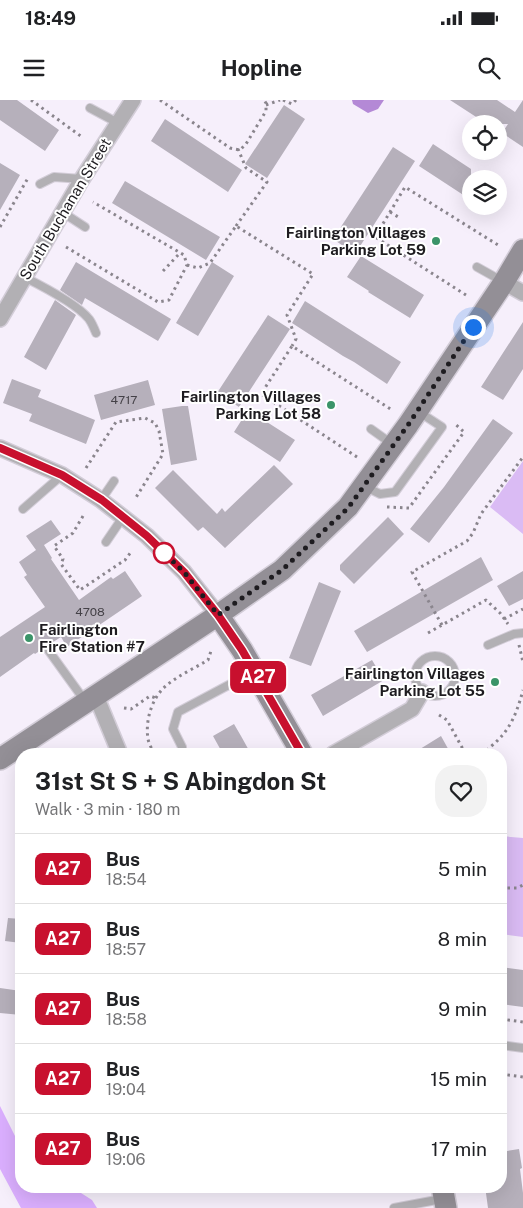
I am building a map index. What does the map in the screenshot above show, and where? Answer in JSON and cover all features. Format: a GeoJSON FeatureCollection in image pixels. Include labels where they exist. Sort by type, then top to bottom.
{"type":"FeatureCollection","features":[{"type":"Feature","properties":{"kind":"street","name":"South Buchanan Street"},"geometry":{"type":"LineString","coordinates":[[0,319],[82,179],[133,100]]}},
{"type":"Feature","properties":{"kind":"street"},"geometry":{"type":"LineString","coordinates":[[17,748],[218,615],[282,570],[348,508],[394,445],[504,282],[523,250]]}},
{"type":"Feature","properties":{"kind":"street"},"geometry":{"type":"LineString","coordinates":[[504,282],[523,293]]}},
{"type":"Feature","properties":{"kind":"street"},"geometry":{"type":"LineString","coordinates":[[0,448],[62,475],[102,500],[147,536],[184,572],[218,615],[242,650],[299,748]]}},
{"type":"Feature","properties":{"kind":"street"},"geometry":{"type":"LineString","coordinates":[[344,748],[412,709],[422,692]]}},
{"type":"Feature","properties":{"kind":"street"},"geometry":{"type":"LineString","coordinates":[[92,699],[117,748]]}},
{"type":"Feature","properties":{"kind":"street"},"geometry":{"type":"LineString","coordinates":[[0,759],[15,749]]}},
{"type":"Feature","properties":{"kind":"lane"},"geometry":{"type":"LineString","coordinates":[[90,108],[118,123]]}},
{"type":"Feature","properties":{"kind":"lane"},"geometry":{"type":"LineString","coordinates":[[40,184],[54,177],[82,179]]}},
{"type":"Feature","properties":{"kind":"lane"},"geometry":{"type":"LineString","coordinates":[[62,212],[85,227]]}},
{"type":"Feature","properties":{"kind":"lane"},"geometry":{"type":"LineString","coordinates":[[477,267],[504,282]]}},
{"type":"Feature","properties":{"kind":"lane"},"geometry":{"type":"LineString","coordinates":[[24,277],[79,309],[89,319],[96,333]]}},
{"type":"Feature","properties":{"kind":"lane"},"geometry":{"type":"LineString","coordinates":[[364,486],[380,494],[395,492],[442,427],[417,411]]}},
{"type":"Feature","properties":{"kind":"lane"},"geometry":{"type":"LineString","coordinates":[[371,429],[394,445]]}},
{"type":"Feature","properties":{"kind":"lane"},"geometry":{"type":"LineString","coordinates":[[23,509],[62,475]]}},
{"type":"Feature","properties":{"kind":"lane"},"geometry":{"type":"LineString","coordinates":[[102,500],[114,480]]}},
{"type":"Feature","properties":{"kind":"lane"},"geometry":{"type":"LineString","coordinates":[[106,542],[123,518]]}},
{"type":"Feature","properties":{"kind":"lane"},"geometry":{"type":"LineString","coordinates":[[488,645],[514,634],[523,633]]}},
{"type":"Feature","properties":{"kind":"lane"},"geometry":{"type":"LineString","coordinates":[[46,647],[92,699]]}},
{"type":"Feature","properties":{"kind":"lane"},"geometry":{"type":"LineString","coordinates":[[430,656],[437,656],[449,661],[455,673],[455,680],[448,692],[437,696],[422,692],[417,687],[414,674],[420,662],[430,656]]}},
{"type":"Feature","properties":{"kind":"lane"},"geometry":{"type":"LineString","coordinates":[[182,747],[173,729],[178,712],[254,671]]}},
{"type":"Feature","properties":{"kind":"lane"},"geometry":{"type":"LineString","coordinates":[[507,1046],[523,1048]]}},
{"type":"Feature","properties":{"kind":"lane"},"geometry":{"type":"LineString","coordinates":[[394,1208],[444,1198]]}},
{"type":"Feature","properties":{"kind":"path"},"geometry":{"type":"LineString","coordinates":[[30,100],[82,137]]}},
{"type":"Feature","properties":{"kind":"path"},"geometry":{"type":"LineString","coordinates":[[160,100],[230,148],[238,150],[246,144],[266,111],[264,100]]}},
{"type":"Feature","properties":{"kind":"path"},"geometry":{"type":"LineString","coordinates":[[266,105],[282,100],[292,104],[296,100]]}},
{"type":"Feature","properties":{"kind":"path"},"geometry":{"type":"LineString","coordinates":[[187,265],[198,268],[210,263],[267,182],[246,168],[238,150]]}},
{"type":"Feature","properties":{"kind":"path"},"geometry":{"type":"LineString","coordinates":[[0,227],[29,177]]}},
{"type":"Feature","properties":{"kind":"path"},"geometry":{"type":"LineString","coordinates":[[466,295],[375,237],[405,187],[498,245]]}},
{"type":"Feature","properties":{"kind":"path"},"geometry":{"type":"LineString","coordinates":[[66,247],[158,302],[169,300],[187,265],[184,255],[93,202]]}},
{"type":"Feature","properties":{"kind":"path"},"geometry":{"type":"LineString","coordinates":[[390,212],[400,218]]}},
{"type":"Feature","properties":{"kind":"path"},"geometry":{"type":"LineString","coordinates":[[236,226],[313,274],[287,315],[296,338],[261,394],[357,457]]}},
{"type":"Feature","properties":{"kind":"path"},"geometry":{"type":"LineString","coordinates":[[163,272],[180,253]]}},
{"type":"Feature","properties":{"kind":"path"},"geometry":{"type":"LineString","coordinates":[[292,346],[392,410]]}},
{"type":"Feature","properties":{"kind":"path"},"geometry":{"type":"LineString","coordinates":[[86,468],[116,422],[145,418],[155,423],[160,431],[163,454],[136,499]]}},
{"type":"Feature","properties":{"kind":"path"},"geometry":{"type":"LineString","coordinates":[[386,507],[409,508],[464,432],[449,419]]}},
{"type":"Feature","properties":{"kind":"path"},"geometry":{"type":"LineString","coordinates":[[442,625],[412,572],[467,541],[481,514],[523,457]]}},
{"type":"Feature","properties":{"kind":"path"},"geometry":{"type":"LineString","coordinates":[[83,516],[73,533],[54,546],[63,559],[62,564],[80,590],[125,560],[131,552]]}},
{"type":"Feature","properties":{"kind":"path"},"geometry":{"type":"LineString","coordinates":[[428,633],[486,600],[504,619],[514,634],[518,641],[523,662]]}},
{"type":"Feature","properties":{"kind":"path"},"geometry":{"type":"LineString","coordinates":[[504,619],[523,609]]}},
{"type":"Feature","properties":{"kind":"path"},"geometry":{"type":"LineString","coordinates":[[151,748],[148,741],[147,727],[150,710],[156,698],[167,685],[208,660],[212,648]]}},
{"type":"Feature","properties":{"kind":"path"},"geometry":{"type":"LineString","coordinates":[[488,748],[512,723],[519,707],[523,690]]}},
{"type":"Feature","properties":{"kind":"path"},"geometry":{"type":"LineString","coordinates":[[124,708],[131,710],[150,696],[156,698]]}},
{"type":"Feature","properties":{"kind":"path"},"geometry":{"type":"LineString","coordinates":[[439,715],[447,720],[462,748]]}},
{"type":"Feature","properties":{"kind":"path"},"geometry":{"type":"LineString","coordinates":[[507,888],[517,888],[523,885]]}},
{"type":"Feature","properties":{"kind":"path"},"geometry":{"type":"LineString","coordinates":[[507,1020],[523,1022]]}},
{"type":"Feature","properties":{"kind":"path"},"geometry":{"type":"LineString","coordinates":[[507,1075],[523,1077]]}},
{"type":"Feature","properties":{"kind":"shaded area"},"geometry":{"type":"Polygon","coordinates":[[[352,100],[384,100],[378,109],[368,113],[353,104],[352,100]]]}},
{"type":"Feature","properties":{"kind":"shaded area"},"geometry":{"type":"Polygon","coordinates":[[[523,461],[523,534],[490,507],[523,461]]]}},
{"type":"Feature","properties":{"kind":"shaded area"},"geometry":{"type":"Polygon","coordinates":[[[507,837],[523,838],[523,937],[507,935],[507,837]]]}},
{"type":"Feature","properties":{"kind":"shaded area"},"geometry":{"type":"Polygon","coordinates":[[[0,1106],[15,1136],[15,1193],[81,1193],[92,1200],[97,1208],[21,1208],[0,1169],[0,1106]]]}},
{"type":"Feature","properties":{"kind":"building"},"geometry":{"type":"Polygon","coordinates":[[[0,100],[17,100],[59,130],[45,151],[0,120],[0,100]]]}},
{"type":"Feature","properties":{"kind":"building"},"geometry":{"type":"Polygon","coordinates":[[[450,100],[497,100],[515,112],[523,100],[523,147],[507,136],[507,115],[473,115],[450,100]]]}},
{"type":"Feature","properties":{"kind":"building"},"geometry":{"type":"Polygon","coordinates":[[[284,105],[305,119],[267,178],[245,164],[284,105]]]}},
{"type":"Feature","properties":{"kind":"building"},"geometry":{"type":"Polygon","coordinates":[[[165,119],[242,170],[228,192],[151,141],[165,119]]]}},
{"type":"Feature","properties":{"kind":"building"},"geometry":{"type":"Polygon","coordinates":[[[433,144],[471,170],[462,170],[462,194],[419,166],[433,144]]]}},
{"type":"Feature","properties":{"kind":"building"},"geometry":{"type":"Polygon","coordinates":[[[393,147],[415,161],[355,254],[333,239],[393,147]]]}},
{"type":"Feature","properties":{"kind":"building"},"geometry":{"type":"Polygon","coordinates":[[[0,163],[20,175],[0,210],[0,163]]]}},
{"type":"Feature","properties":{"kind":"building"},"geometry":{"type":"Polygon","coordinates":[[[125,181],[220,237],[206,260],[112,203],[125,181]]]}},
{"type":"Feature","properties":{"kind":"building"},"geometry":{"type":"Polygon","coordinates":[[[361,256],[424,295],[410,318],[347,277],[361,256]]]}},
{"type":"Feature","properties":{"kind":"building"},"geometry":{"type":"Polygon","coordinates":[[[76,262],[171,319],[158,341],[85,298],[82,305],[60,290],[76,262]]]}},
{"type":"Feature","properties":{"kind":"building"},"geometry":{"type":"Polygon","coordinates":[[[212,262],[234,276],[198,336],[176,323],[212,262]]]}},
{"type":"Feature","properties":{"kind":"building"},"geometry":{"type":"Polygon","coordinates":[[[55,300],[76,315],[46,370],[24,357],[55,300]]]}},
{"type":"Feature","properties":{"kind":"building"},"geometry":{"type":"Polygon","coordinates":[[[305,301],[401,362],[387,384],[292,323],[305,301]]]}},
{"type":"Feature","properties":{"kind":"building"},"geometry":{"type":"Polygon","coordinates":[[[268,315],[290,329],[239,407],[217,393],[268,315]]]}},
{"type":"Feature","properties":{"kind":"building"},"geometry":{"type":"Polygon","coordinates":[[[523,322],[523,369],[503,400],[481,387],[523,322]]]}},
{"type":"Feature","properties":{"kind":"building"},"geometry":{"type":"Polygon","coordinates":[[[12,379],[41,390],[38,397],[95,420],[86,444],[29,421],[32,414],[3,403],[12,379]]]}},
{"type":"Feature","properties":{"kind":"building"},"geometry":{"type":"Polygon","coordinates":[[[148,380],[155,405],[101,420],[94,395],[148,380]]]}},
{"type":"Feature","properties":{"kind":"building"},"geometry":{"type":"Polygon","coordinates":[[[188,406],[197,460],[171,465],[162,409],[188,406]]]}},
{"type":"Feature","properties":{"kind":"building"},"geometry":{"type":"Polygon","coordinates":[[[248,410],[295,440],[280,462],[234,432],[248,410]]]}},
{"type":"Feature","properties":{"kind":"building"},"geometry":{"type":"Polygon","coordinates":[[[493,419],[513,433],[429,543],[410,529],[444,487],[493,419]]]}},
{"type":"Feature","properties":{"kind":"building"},"geometry":{"type":"Polygon","coordinates":[[[274,465],[293,484],[225,548],[203,527],[198,531],[155,488],[173,470],[217,514],[222,508],[225,512],[274,465]]]}},
{"type":"Feature","properties":{"kind":"building"},"geometry":{"type":"Polygon","coordinates":[[[388,517],[404,534],[354,584],[340,570],[340,565],[388,517]]]}},
{"type":"Feature","properties":{"kind":"building"},"geometry":{"type":"Polygon","coordinates":[[[51,520],[61,534],[44,545],[51,559],[79,600],[111,577],[113,579],[125,571],[142,596],[67,647],[61,637],[50,644],[43,642],[41,650],[0,677],[0,637],[45,607],[24,577],[27,575],[19,562],[36,550],[26,536],[51,520]]]}},
{"type":"Feature","properties":{"kind":"building"},"geometry":{"type":"Polygon","coordinates":[[[481,557],[493,580],[367,652],[354,631],[481,557]]]}},
{"type":"Feature","properties":{"kind":"building"},"geometry":{"type":"Polygon","coordinates":[[[523,571],[523,599],[509,606],[497,586],[523,571]]]}},
{"type":"Feature","properties":{"kind":"building"},"geometry":{"type":"Polygon","coordinates":[[[319,582],[341,591],[311,666],[289,658],[319,582]]]}},
{"type":"Feature","properties":{"kind":"building"},"geometry":{"type":"Polygon","coordinates":[[[372,660],[384,680],[323,716],[311,695],[372,660]]]}},
{"type":"Feature","properties":{"kind":"building"},"geometry":{"type":"Polygon","coordinates":[[[234,724],[248,748],[220,748],[213,736],[234,724]]]}},
{"type":"Feature","properties":{"kind":"building"},"geometry":{"type":"Polygon","coordinates":[[[441,736],[448,748],[422,748],[441,736]]]}},
{"type":"Feature","properties":{"kind":"building"},"geometry":{"type":"Polygon","coordinates":[[[8,918],[15,919],[15,942],[5,941],[8,918]]]}},
{"type":"Feature","properties":{"kind":"building"},"geometry":{"type":"Polygon","coordinates":[[[507,968],[523,970],[523,1007],[507,1005],[507,968]]]}},
{"type":"Feature","properties":{"kind":"building"},"geometry":{"type":"Polygon","coordinates":[[[0,988],[15,990],[15,1014],[0,1013],[0,988]]]}},
{"type":"Feature","properties":{"kind":"building"},"geometry":{"type":"Polygon","coordinates":[[[519,1149],[522,1168],[520,1169],[523,1208],[488,1208],[486,1193],[507,1193],[507,1151],[519,1149]]]}},
{"type":"Feature","properties":{"kind":"bus line","name":"A27"},"geometry":{"type":"LineString","coordinates":[[0,448],[62,475],[102,500],[147,536],[184,572],[218,615],[242,650],[299,748]]}},
{"type":"Feature","properties":{"kind":"place","name":"Fairlington Villages Parking Lot 59"},"geometry":{"type":"Point","coordinates":[436,241]}},
{"type":"Feature","properties":{"kind":"place","name":"Fairlington Villages Parking Lot 58"},"geometry":{"type":"Point","coordinates":[331,405]}},
{"type":"Feature","properties":{"kind":"place","name":"Fairlington Fire Station #7"},"geometry":{"type":"Point","coordinates":[29,638]}},
{"type":"Feature","properties":{"kind":"place","name":"Fairlington Villages Parking Lot 55"},"geometry":{"type":"Point","coordinates":[495,682]}},
{"type":"Feature","properties":{"kind":"route"},"geometry":{"type":"LineString","coordinates":[[164,553],[159,548],[184,572],[218,615],[282,570],[348,508],[408,425],[473,327]]}}]}
